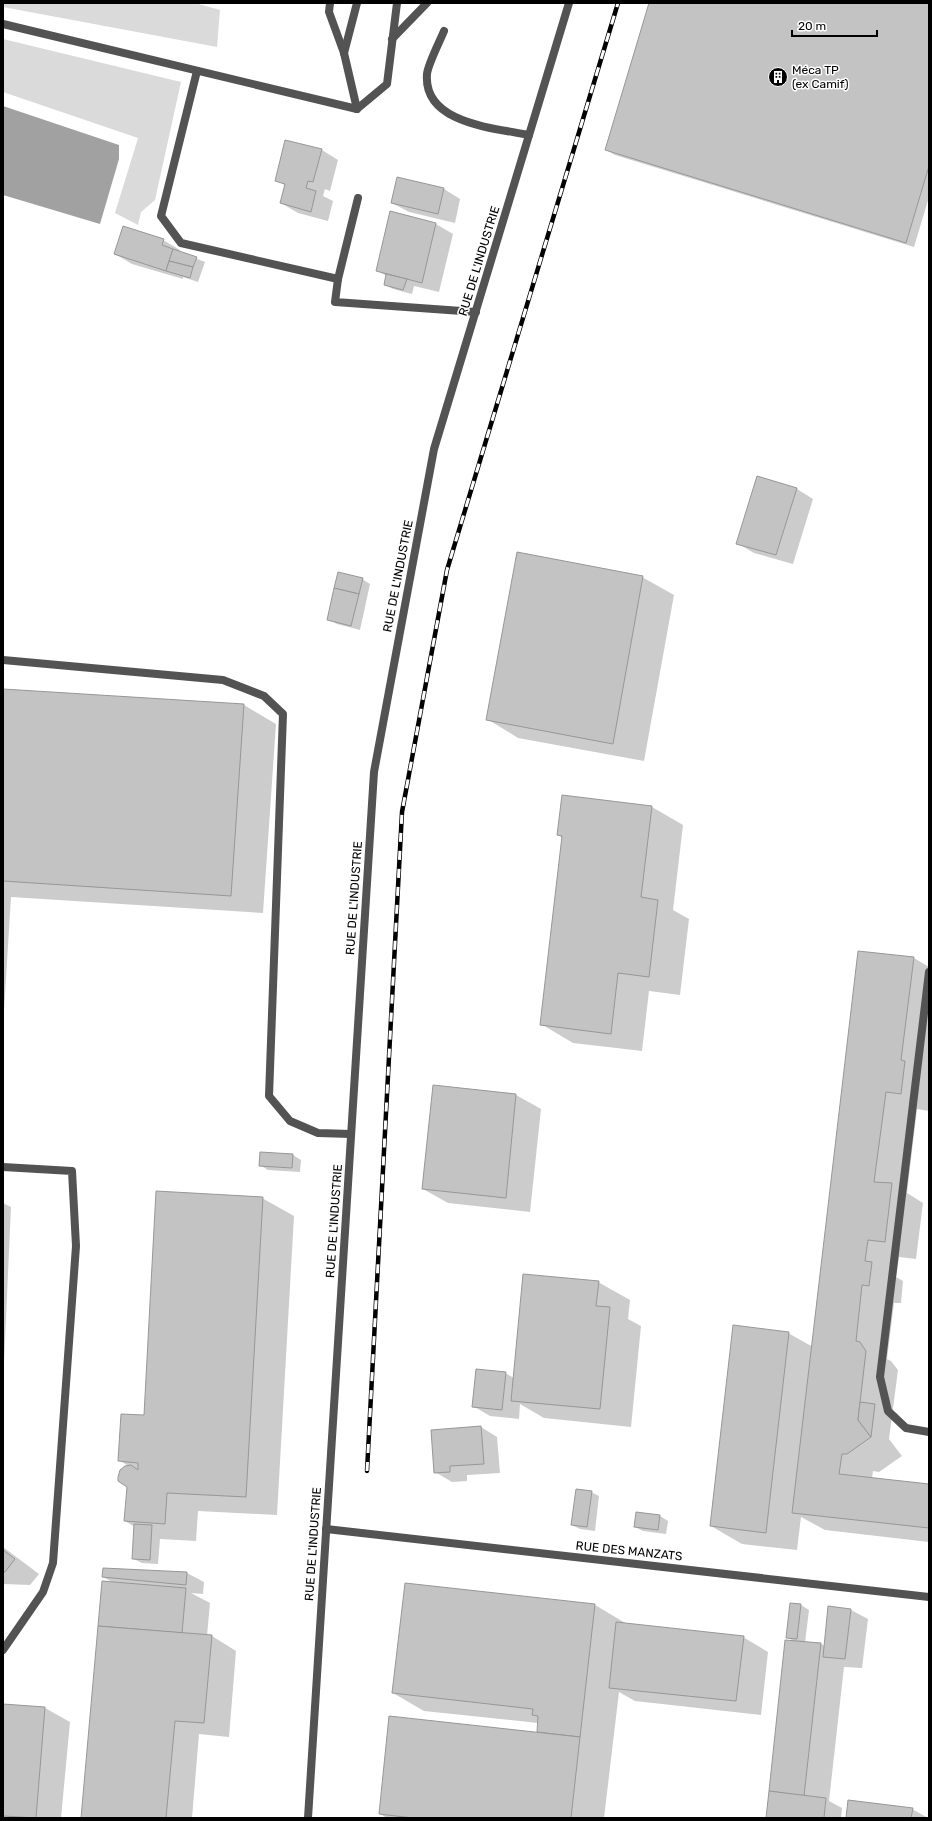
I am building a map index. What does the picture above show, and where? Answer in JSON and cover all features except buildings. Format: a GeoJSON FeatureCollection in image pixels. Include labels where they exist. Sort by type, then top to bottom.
{"type":"FeatureCollection","features":[{"type":"Feature","properties":{"kind":"street"},"geometry":{"type":"LineString","coordinates":[[330,3],[329,12],[344,52],[357,109]]}},
{"type":"Feature","properties":{"kind":"street"},"geometry":{"type":"LineString","coordinates":[[344,52],[357,3]]}},
{"type":"Feature","properties":{"kind":"street"},"geometry":{"type":"LineString","coordinates":[[357,109],[387,84],[396,3]]}},
{"type":"Feature","properties":{"kind":"street"},"geometry":{"type":"LineString","coordinates":[[392,39],[427,3]]}},
{"type":"Feature","properties":{"kind":"street","name":"RUE DE L'INDUSTRIE"},"geometry":{"type":"LineString","coordinates":[[308,1818],[374,772],[434,449],[570,3]]}},
{"type":"Feature","properties":{"kind":"street"},"geometry":{"type":"LineString","coordinates":[[3,24],[357,109]]}},
{"type":"Feature","properties":{"kind":"street"},"geometry":{"type":"LineString","coordinates":[[444,31],[427,74],[429,93],[439,107],[460,120],[529,135]]}},
{"type":"Feature","properties":{"kind":"street"},"geometry":{"type":"LineString","coordinates":[[197,71],[161,216],[181,243],[338,280]]}},
{"type":"Feature","properties":{"kind":"street"},"geometry":{"type":"LineString","coordinates":[[358,198],[338,280],[335,302],[476,312]]}},
{"type":"Feature","properties":{"kind":"street"},"geometry":{"type":"LineString","coordinates":[[3,660],[223,680],[264,696],[283,714],[269,1096],[290,1121],[318,1133],[351,1134]]}},
{"type":"Feature","properties":{"kind":"street"},"geometry":{"type":"LineString","coordinates":[[929,972],[880,1377],[888,1411],[906,1428],[929,1432]]}},
{"type":"Feature","properties":{"kind":"street"},"geometry":{"type":"LineString","coordinates":[[3,1167],[72,1171],[76,1246],[53,1563],[42,1592],[3,1650]]}},
{"type":"Feature","properties":{"kind":"street","name":"RUE DES MANZATS"},"geometry":{"type":"LineString","coordinates":[[326,1529],[929,1597]]}},
{"type":"Feature","properties":{"kind":"shaded area"},"geometry":{"type":"Polygon","coordinates":[[[3,3],[195,3],[220,10],[217,47],[3,7],[3,3]]]}},
{"type":"Feature","properties":{"kind":"shaded area"},"geometry":{"type":"Polygon","coordinates":[[[3,39],[181,82],[155,200],[141,212],[138,225],[115,213],[138,138],[3,92],[3,39]]]}},
{"type":"Feature","properties":{"kind":"shaded area"},"geometry":{"type":"Polygon","coordinates":[[[3,106],[119,145],[119,159],[100,224],[3,195],[3,106]]]}},
{"type":"Feature","properties":{"kind":"railway"},"geometry":{"type":"LineString","coordinates":[[367,1471],[402,812],[447,570],[618,3]]}},
{"type":"Feature","properties":{"kind":"place","name":"Méca TP (ex Camif)"},"geometry":{"type":"Point","coordinates":[778,77]}}]}
